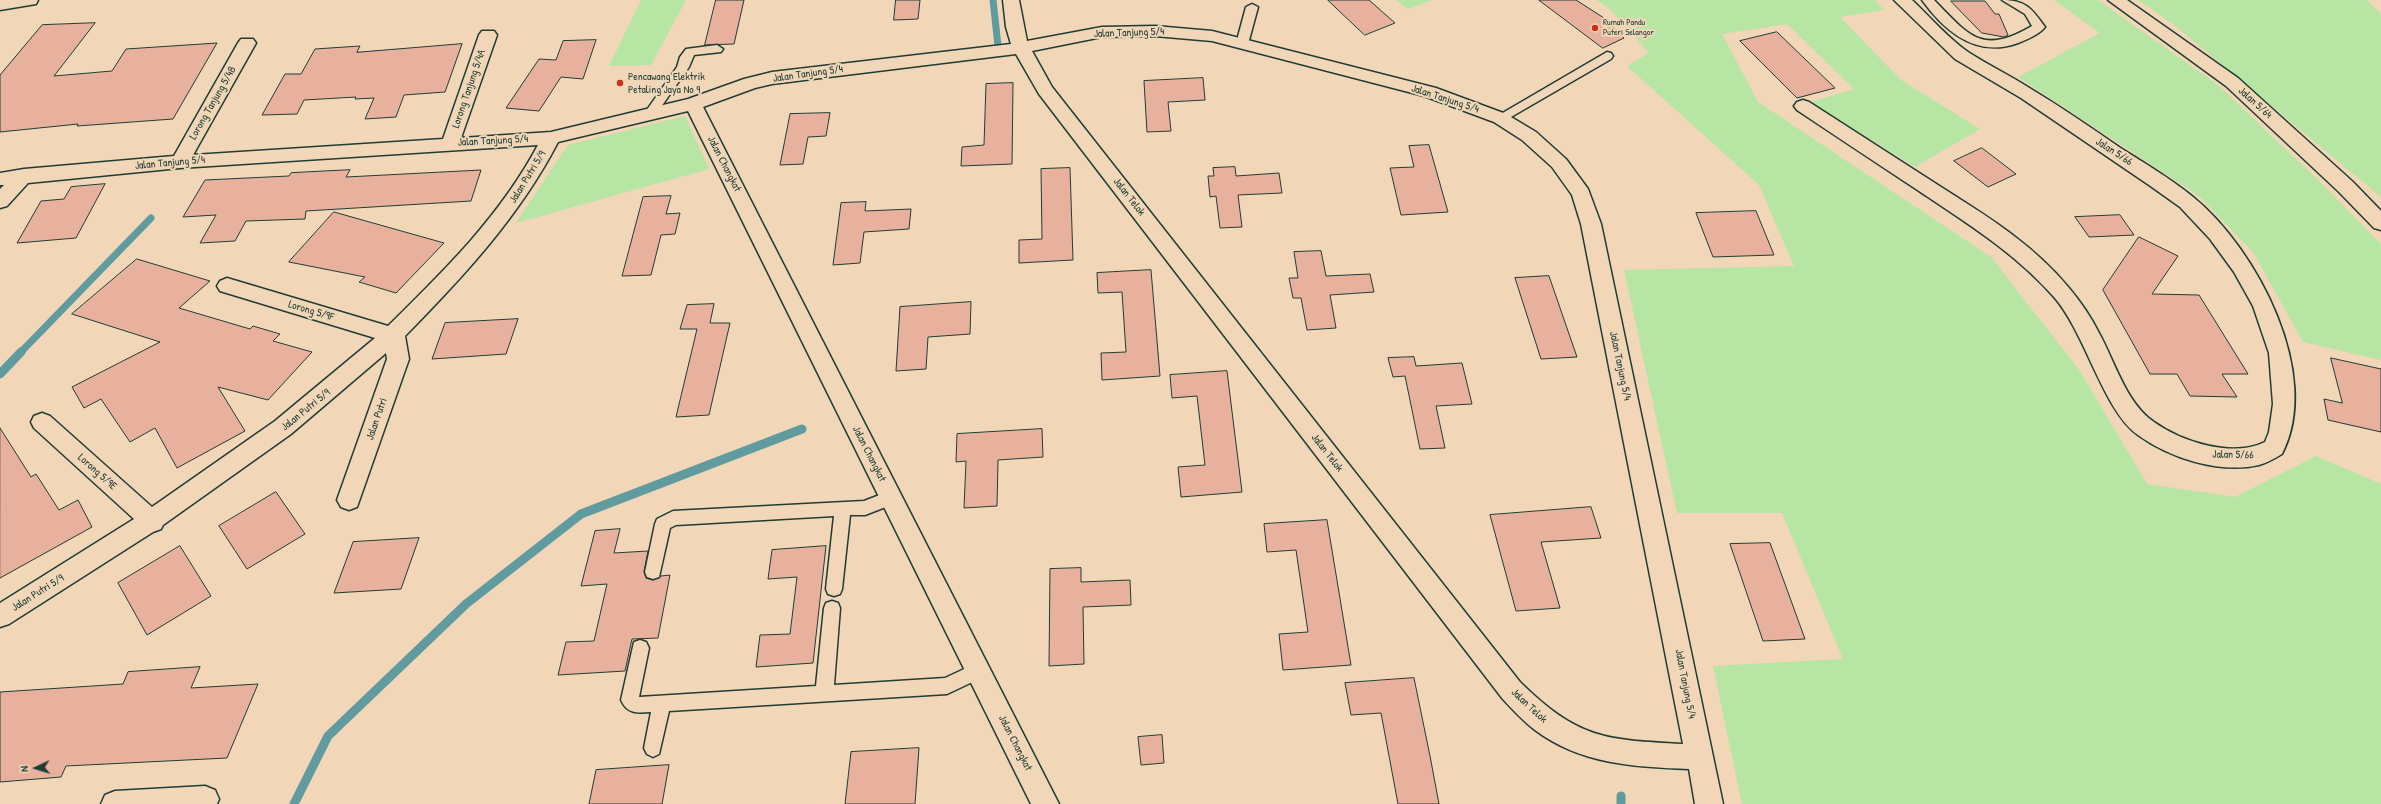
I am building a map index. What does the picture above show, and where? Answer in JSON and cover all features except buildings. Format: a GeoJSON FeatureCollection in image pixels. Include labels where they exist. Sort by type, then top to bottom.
{"type":"FeatureCollection","features":[{"type":"Feature","properties":{"kind":"street"},"geometry":{"type":"LineString","coordinates":[[0,5],[30,0]]}},
{"type":"Feature","properties":{"kind":"street","name":"Jalan Telok"},"geometry":{"type":"LineString","coordinates":[[1011,0],[1014,24],[1020,48],[1046,90],[1511,690],[1549,725],[1576,741],[1606,751],[1700,757]]}},
{"type":"Feature","properties":{"kind":"street","name":"Jalan 5/66"},"geometry":{"type":"LineString","coordinates":[[1804,106],[1993,230],[2032,262],[2062,293],[2089,333],[2124,405],[2145,428],[2180,447],[2205,454],[2233,457],[2258,456],[2274,448],[2280,432],[2284,404],[2280,353],[2263,306],[2242,268],[2217,234],[2187,202],[2156,180],[2027,94],[1961,55],[1902,0]]}},
{"type":"Feature","properties":{"kind":"street","name":"Jalan 5/64"},"geometry":{"type":"LineString","coordinates":[[2116,0],[2232,82],[2335,177],[2381,222]]}},
{"type":"Feature","properties":{"kind":"street","name":"Jalan Tanjung 5/4"},"geometry":{"type":"LineString","coordinates":[[0,179],[24,175],[180,162],[551,138],[693,104],[750,83],[772,78],[1020,48],[1102,32],[1155,31],[1212,36],[1430,92],[1500,118],[1529,136],[1558,163],[1581,194],[1591,224],[1709,804]]}},
{"type":"Feature","properties":{"kind":"street","name":"Lorong Tanjung 5/4A"},"geometry":{"type":"LineString","coordinates":[[450,144],[488,35]]}},
{"type":"Feature","properties":{"kind":"street","name":"Lorong Tanjung 5/4B"},"geometry":{"type":"LineString","coordinates":[[180,162],[247,43]]}},
{"type":"Feature","properties":{"kind":"street","name":"Jalan Changkat"},"geometry":{"type":"LineString","coordinates":[[693,104],[1044,804]]}},
{"type":"Feature","properties":{"kind":"street","name":"Jalan Putri 5/9"},"geometry":{"type":"LineString","coordinates":[[0,616],[153,522],[298,418],[394,336],[468,259],[510,206],[539,163],[551,138]]}},
{"type":"Feature","properties":{"kind":"street"},"geometry":{"type":"LineString","coordinates":[[0,201],[24,175]]}},
{"type":"Feature","properties":{"kind":"street","name":"Lorong 5/9F"},"geometry":{"type":"LineString","coordinates":[[227,286],[394,336]]}},
{"type":"Feature","properties":{"kind":"street","name":"Jalan Putri"},"geometry":{"type":"LineString","coordinates":[[349,500],[398,359],[394,336]]}},
{"type":"Feature","properties":{"kind":"street","name":"Lorong 5/9E"},"geometry":{"type":"LineString","coordinates":[[42,422],[153,522]]}},
{"type":"Feature","properties":{"kind":"street"},"geometry":{"type":"LineString","coordinates":[[114,804],[204,799]]}},
{"type":"Feature","properties":{"kind":"lane"},"geometry":{"type":"LineString","coordinates":[[1928,0],[1955,29],[1979,44],[1993,46],[2018,40],[2039,27],[2029,12],[2008,0]]}},
{"type":"Feature","properties":{"kind":"lane"},"geometry":{"type":"LineString","coordinates":[[1242,44],[1252,8]]}},
{"type":"Feature","properties":{"kind":"lane"},"geometry":{"type":"LineString","coordinates":[[650,114],[683,67],[686,57],[690,52],[717,50]]}},
{"type":"Feature","properties":{"kind":"lane"},"geometry":{"type":"LineString","coordinates":[[1500,118],[1607,56]]}},
{"type":"Feature","properties":{"kind":"lane"},"geometry":{"type":"LineString","coordinates":[[653,572],[663,524],[668,519],[865,508],[890,498]]}},
{"type":"Feature","properties":{"kind":"lane"},"geometry":{"type":"LineString","coordinates":[[834,589],[843,509]]}},
{"type":"Feature","properties":{"kind":"lane"},"geometry":{"type":"LineString","coordinates":[[824,693],[832,608]]}},
{"type":"Feature","properties":{"kind":"lane"},"geometry":{"type":"LineString","coordinates":[[640,648],[630,700],[636,706],[947,686],[977,671]]}},
{"type":"Feature","properties":{"kind":"lane"},"geometry":{"type":"LineString","coordinates":[[653,748],[661,704]]}},
{"type":"Feature","properties":{"kind":"green space"},"geometry":{"type":"Polygon","coordinates":[[[641,0],[686,0],[651,65],[609,66],[641,0]]]}},
{"type":"Feature","properties":{"kind":"green space"},"geometry":{"type":"Polygon","coordinates":[[[1396,0],[1432,0],[1408,9],[1396,0]]]}},
{"type":"Feature","properties":{"kind":"green space"},"geometry":{"type":"Polygon","coordinates":[[[1597,0],[1875,0],[1884,10],[1840,17],[1901,80],[1980,129],[1915,167],[1810,102],[1854,89],[1787,24],[1722,34],[1758,102],[1991,257],[2080,371],[2147,484],[2235,497],[2316,456],[2381,484],[2381,804],[1742,804],[1713,666],[1843,659],[1782,513],[1677,513],[1624,270],[1794,266],[1759,185],[1627,66],[1649,53],[1612,11],[1597,0]]]}},
{"type":"Feature","properties":{"kind":"green space"},"geometry":{"type":"Polygon","coordinates":[[[2054,0],[2098,0],[2218,85],[2316,178],[2381,244],[2381,360],[2303,342],[2253,252],[2199,196],[2018,77],[2100,33],[2054,0]]]}},
{"type":"Feature","properties":{"kind":"green space"},"geometry":{"type":"Polygon","coordinates":[[[2138,0],[2367,0],[2381,14],[2381,197],[2172,23],[2138,0]]]}},
{"type":"Feature","properties":{"kind":"green space"},"geometry":{"type":"Polygon","coordinates":[[[685,116],[709,169],[516,223],[568,145],[685,116]]]}},
{"type":"Feature","properties":{"kind":"waterway"},"geometry":{"type":"LineString","coordinates":[[993,0],[998,46]]}},
{"type":"Feature","properties":{"kind":"waterway"},"geometry":{"type":"LineString","coordinates":[[20,353],[151,218]]}},
{"type":"Feature","properties":{"kind":"waterway"},"geometry":{"type":"LineString","coordinates":[[0,374],[21,352]]}},
{"type":"Feature","properties":{"kind":"waterway"},"geometry":{"type":"LineString","coordinates":[[294,804],[328,736],[466,604],[581,514],[802,429]]}},
{"type":"Feature","properties":{"kind":"waterway"},"geometry":{"type":"LineString","coordinates":[[1621,796],[1621,804]]}},
{"type":"Feature","properties":{"kind":"place","name":"Rumah Pandu Puteri Selangor"},"geometry":{"type":"Point","coordinates":[1595,28]}},
{"type":"Feature","properties":{"kind":"place","name":"Pencawang Elektrik Petaling Jaya No 9"},"geometry":{"type":"Point","coordinates":[620,83]}}]}
